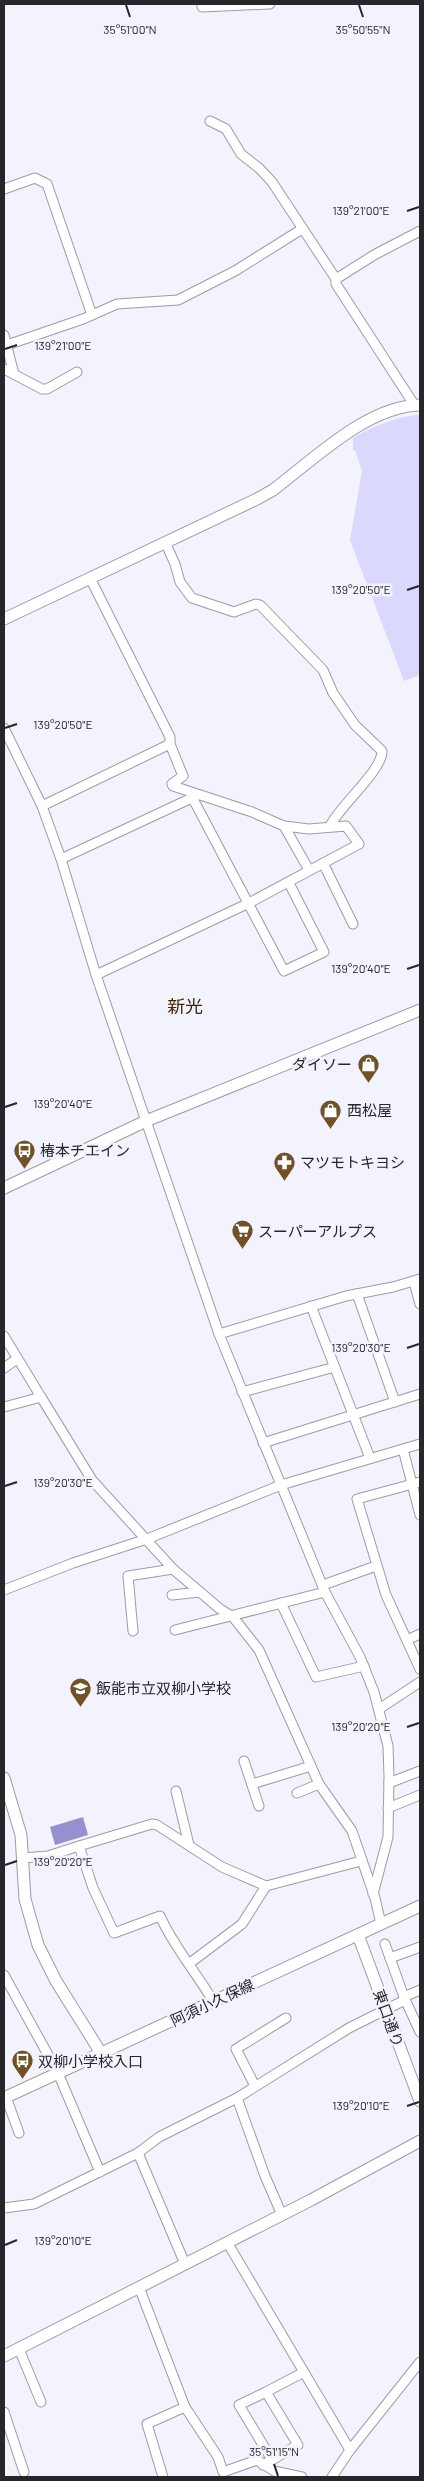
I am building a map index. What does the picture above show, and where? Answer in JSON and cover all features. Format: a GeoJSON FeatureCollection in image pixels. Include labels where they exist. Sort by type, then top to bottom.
{"type":"FeatureCollection","features":[{"type":"Feature","properties":{"kind":"street"},"geometry":{"type":"LineString","coordinates":[[202,7],[270,4]]}},
{"type":"Feature","properties":{"kind":"street"},"geometry":{"type":"LineString","coordinates":[[4,619],[273,490],[366,421],[418,406],[336,284],[336,278],[302,230],[272,182],[260,169],[241,154],[226,129],[210,121]]}},
{"type":"Feature","properties":{"kind":"street"},"geometry":{"type":"LineString","coordinates":[[4,189],[35,178],[47,184],[92,315]]}},
{"type":"Feature","properties":{"kind":"street"},"geometry":{"type":"LineString","coordinates":[[7,345],[92,315],[117,304],[178,300],[235,270],[302,230]]}},
{"type":"Feature","properties":{"kind":"street"},"geometry":{"type":"LineString","coordinates":[[336,278],[374,255],[420,231]]}},
{"type":"Feature","properties":{"kind":"street"},"geometry":{"type":"LineString","coordinates":[[4,335],[7,345],[6,353],[14,374]]}},
{"type":"Feature","properties":{"kind":"street"},"geometry":{"type":"LineString","coordinates":[[4,369],[42,389],[76,372]]}},
{"type":"Feature","properties":{"kind":"street"},"geometry":{"type":"LineString","coordinates":[[165,542],[176,564],[180,582],[192,598],[234,612],[256,604],[260,605],[322,670],[334,693],[355,724],[382,751],[382,757],[372,773],[347,800],[330,826]]}},
{"type":"Feature","properties":{"kind":"street"},"geometry":{"type":"LineString","coordinates":[[90,578],[168,732],[170,744],[183,776],[172,784],[173,786],[194,796],[252,812],[284,826],[310,829],[346,826],[359,844],[249,903],[96,975]]}},
{"type":"Feature","properties":{"kind":"street"},"geometry":{"type":"LineString","coordinates":[[4,728],[42,806],[61,859],[96,975],[218,1334],[324,1589],[364,1666],[379,1709],[388,1746],[388,1838],[374,1894]]}},
{"type":"Feature","properties":{"kind":"street"},"geometry":{"type":"LineString","coordinates":[[42,806],[170,744]]}},
{"type":"Feature","properties":{"kind":"street"},"geometry":{"type":"LineString","coordinates":[[61,859],[194,796]]}},
{"type":"Feature","properties":{"kind":"street"},"geometry":{"type":"LineString","coordinates":[[194,796],[284,971],[324,952],[289,883]]}},
{"type":"Feature","properties":{"kind":"street"},"geometry":{"type":"LineString","coordinates":[[284,826],[309,870]]}},
{"type":"Feature","properties":{"kind":"street"},"geometry":{"type":"LineString","coordinates":[[323,863],[353,924]]}},
{"type":"Feature","properties":{"kind":"street"},"geometry":{"type":"LineString","coordinates":[[4,1188],[146,1121],[420,1010]]}},
{"type":"Feature","properties":{"kind":"street"},"geometry":{"type":"LineString","coordinates":[[218,1334],[311,1306],[417,1281],[420,1304]]}},
{"type":"Feature","properties":{"kind":"street"},"geometry":{"type":"LineString","coordinates":[[357,1294],[395,1402]]}},
{"type":"Feature","properties":{"kind":"street"},"geometry":{"type":"LineString","coordinates":[[311,1306],[370,1458]]}},
{"type":"Feature","properties":{"kind":"street"},"geometry":{"type":"LineString","coordinates":[[4,1336],[92,1480],[173,1569],[233,1617],[264,1659],[319,1784],[352,1831],[374,1894],[381,1924]]}},
{"type":"Feature","properties":{"kind":"street"},"geometry":{"type":"LineString","coordinates":[[4,1368],[17,1359]]}},
{"type":"Feature","properties":{"kind":"street"},"geometry":{"type":"LineString","coordinates":[[242,1392],[335,1367]]}},
{"type":"Feature","properties":{"kind":"street"},"geometry":{"type":"LineString","coordinates":[[263,1442],[355,1416],[420,1394]]}},
{"type":"Feature","properties":{"kind":"street"},"geometry":{"type":"LineString","coordinates":[[4,1407],[42,1397]]}},
{"type":"Feature","properties":{"kind":"street"},"geometry":{"type":"LineString","coordinates":[[4,1590],[73,1563],[147,1539],[282,1485],[420,1444]]}},
{"type":"Feature","properties":{"kind":"street"},"geometry":{"type":"LineString","coordinates":[[403,1450],[416,1483],[420,1515]]}},
{"type":"Feature","properties":{"kind":"street"},"geometry":{"type":"LineString","coordinates":[[416,1483],[357,1499],[376,1566],[420,1669]]}},
{"type":"Feature","properties":{"kind":"street"},"geometry":{"type":"LineString","coordinates":[[175,1630],[233,1617],[281,1603],[324,1589],[376,1566]]}},
{"type":"Feature","properties":{"kind":"street"},"geometry":{"type":"LineString","coordinates":[[133,1631],[128,1576],[173,1569]]}},
{"type":"Feature","properties":{"kind":"street"},"geometry":{"type":"LineString","coordinates":[[172,1595],[200,1592]]}},
{"type":"Feature","properties":{"kind":"street"},"geometry":{"type":"LineString","coordinates":[[281,1603],[316,1677],[364,1666]]}},
{"type":"Feature","properties":{"kind":"street"},"geometry":{"type":"LineString","coordinates":[[407,1640],[420,1634]]}},
{"type":"Feature","properties":{"kind":"street"},"geometry":{"type":"LineString","coordinates":[[379,1709],[420,1682]]}},
{"type":"Feature","properties":{"kind":"street"},"geometry":{"type":"LineString","coordinates":[[244,1762],[260,1806]]}},
{"type":"Feature","properties":{"kind":"street"},"geometry":{"type":"LineString","coordinates":[[252,1784],[310,1766]]}},
{"type":"Feature","properties":{"kind":"street"},"geometry":{"type":"LineString","coordinates":[[389,1783],[420,1771]]}},
{"type":"Feature","properties":{"kind":"street"},"geometry":{"type":"LineString","coordinates":[[4,1778],[20,1835],[25,1899],[38,1945],[56,1981],[101,2053]]}},
{"type":"Feature","properties":{"kind":"street"},"geometry":{"type":"LineString","coordinates":[[297,1793],[319,1784]]}},
{"type":"Feature","properties":{"kind":"street"},"geometry":{"type":"LineString","coordinates":[[176,1791],[189,1845]]}},
{"type":"Feature","properties":{"kind":"street"},"geometry":{"type":"LineString","coordinates":[[388,1808],[420,1795]]}},
{"type":"Feature","properties":{"kind":"street"},"geometry":{"type":"LineString","coordinates":[[22,1858],[48,1856],[152,1824],[157,1825],[222,1867],[266,1886],[362,1861]]}},
{"type":"Feature","properties":{"kind":"street"},"geometry":{"type":"LineString","coordinates":[[79,1846],[93,1888],[114,1933],[160,1916],[176,1946],[190,1963],[213,2001]]}},
{"type":"Feature","properties":{"kind":"street"},"geometry":{"type":"LineString","coordinates":[[190,1963],[242,1924],[266,1886]]}},
{"type":"Feature","properties":{"kind":"street","name":"阿須小久保線"},"geometry":{"type":"LineString","coordinates":[[5,2098],[420,1906]]}},
{"type":"Feature","properties":{"kind":"street","name":"東口通り"},"geometry":{"type":"LineString","coordinates":[[358,1935],[420,2101]]}},
{"type":"Feature","properties":{"kind":"street"},"geometry":{"type":"LineString","coordinates":[[385,1944],[420,2032]]}},
{"type":"Feature","properties":{"kind":"street"},"geometry":{"type":"LineString","coordinates":[[390,1958],[420,1947]]}},
{"type":"Feature","properties":{"kind":"street"},"geometry":{"type":"LineString","coordinates":[[4,1975],[58,2073],[100,2172]]}},
{"type":"Feature","properties":{"kind":"street"},"geometry":{"type":"LineString","coordinates":[[4,2208],[34,2204],[138,2153],[159,2137],[237,2098],[386,2008],[420,1990]]}},
{"type":"Feature","properties":{"kind":"street"},"geometry":{"type":"LineString","coordinates":[[255,2086],[236,2050],[286,2018]]}},
{"type":"Feature","properties":{"kind":"street"},"geometry":{"type":"LineString","coordinates":[[5,2098],[19,2133]]}},
{"type":"Feature","properties":{"kind":"street"},"geometry":{"type":"LineString","coordinates":[[237,2098],[282,2214]]}},
{"type":"Feature","properties":{"kind":"street"},"geometry":{"type":"LineString","coordinates":[[4,2356],[139,2288],[420,2141]]}},
{"type":"Feature","properties":{"kind":"street"},"geometry":{"type":"LineString","coordinates":[[138,2153],[185,2264]]}},
{"type":"Feature","properties":{"kind":"street"},"geometry":{"type":"LineString","coordinates":[[226,2242],[350,2450]]}},
{"type":"Feature","properties":{"kind":"street"},"geometry":{"type":"LineString","coordinates":[[139,2288],[186,2407],[218,2457],[223,2472],[257,2460],[274,2471],[302,2477]]}},
{"type":"Feature","properties":{"kind":"street"},"geometry":{"type":"LineString","coordinates":[[19,2349],[41,2402]]}},
{"type":"Feature","properties":{"kind":"street"},"geometry":{"type":"LineString","coordinates":[[332,2477],[350,2450],[420,2362]]}},
{"type":"Feature","properties":{"kind":"street"},"geometry":{"type":"LineString","coordinates":[[272,2460],[240,2406],[304,2372]]}},
{"type":"Feature","properties":{"kind":"street"},"geometry":{"type":"LineString","coordinates":[[263,2465],[298,2445],[266,2392]]}},
{"type":"Feature","properties":{"kind":"street"},"geometry":{"type":"LineString","coordinates":[[163,2477],[146,2424],[186,2407]]}},
{"type":"Feature","properties":{"kind":"street"},"geometry":{"type":"LineString","coordinates":[[4,2412],[24,2472]]}},
{"type":"Feature","properties":{"kind":"shaded area"},"geometry":{"type":"Polygon","coordinates":[[[420,414],[420,675],[404,681],[350,540],[362,471],[355,450],[353,451],[353,438],[385,423],[420,414]]]}},
{"type":"Feature","properties":{"kind":"shaded area"},"geometry":{"type":"Polygon","coordinates":[[[83,1817],[88,1835],[55,1845],[50,1827],[83,1817]]]}},
{"type":"Feature","properties":{"kind":"place","name":"ダイソー"},"geometry":{"type":"Point","coordinates":[368,1083]}},
{"type":"Feature","properties":{"kind":"place","name":"西松屋"},"geometry":{"type":"Point","coordinates":[331,1129]}},
{"type":"Feature","properties":{"kind":"place","name":"椿本チエイン"},"geometry":{"type":"Point","coordinates":[24,1169]}},
{"type":"Feature","properties":{"kind":"place","name":"マツモトキヨシ"},"geometry":{"type":"Point","coordinates":[284,1181]}},
{"type":"Feature","properties":{"kind":"place","name":"スーパーアルプス"},"geometry":{"type":"Point","coordinates":[242,1250]}},
{"type":"Feature","properties":{"kind":"place","name":"飯能市立双柳小学校"},"geometry":{"type":"Point","coordinates":[80,1707]}},
{"type":"Feature","properties":{"kind":"place","name":"双柳小学校入口"},"geometry":{"type":"Point","coordinates":[22,2080]}},
{"type":"Feature","properties":{"kind":"district","name":"新光"},"geometry":{"type":"Point","coordinates":[185,1006]}}]}
